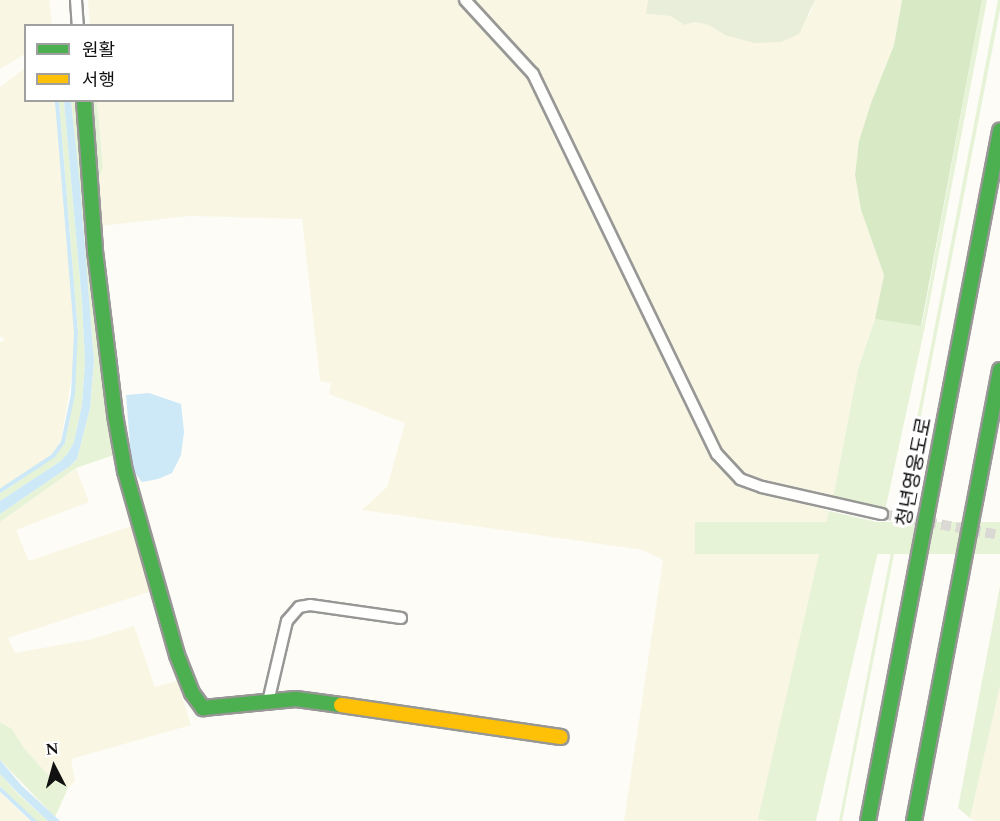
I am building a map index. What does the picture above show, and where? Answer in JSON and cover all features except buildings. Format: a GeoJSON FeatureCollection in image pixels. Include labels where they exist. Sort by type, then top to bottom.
{"type":"FeatureCollection","features":[{"type":"Feature","properties":{"kind":"main road"},"geometry":{"type":"LineString","coordinates":[[84,102],[95,251],[115,415],[130,494],[177,655],[192,693],[203,708],[297,699],[561,737]]}},
{"type":"Feature","properties":{"kind":"main road","name":"청년영웅도로"},"geometry":{"type":"LineString","coordinates":[[868,821],[1000,131]]}},
{"type":"Feature","properties":{"kind":"main road"},"geometry":{"type":"LineString","coordinates":[[914,821],[1000,370]]}},
{"type":"Feature","properties":{"kind":"street"},"geometry":{"type":"LineString","coordinates":[[76,0],[78,24]]}},
{"type":"Feature","properties":{"kind":"street"},"geometry":{"type":"LineString","coordinates":[[465,0],[533,74],[717,454],[740,479],[762,488],[882,514]]}},
{"type":"Feature","properties":{"kind":"street"},"geometry":{"type":"LineString","coordinates":[[268,702],[287,621],[299,607],[310,605],[401,618]]}},
{"type":"Feature","properties":{"kind":"shaded area"},"geometry":{"type":"Polygon","coordinates":[[[0,0],[49,0],[52,24],[24,24],[24,55],[0,69],[0,0]]]}},
{"type":"Feature","properties":{"kind":"shaded area"},"geometry":{"type":"Polygon","coordinates":[[[88,0],[457,0],[512,57],[527,79],[713,457],[744,487],[829,511],[768,821],[624,821],[663,560],[643,550],[362,510],[387,487],[405,423],[329,394],[331,383],[320,381],[302,219],[190,216],[100,226],[95,183],[103,168],[97,102],[234,102],[234,24],[90,24],[88,0]]]}},
{"type":"Feature","properties":{"kind":"shaded area"},"geometry":{"type":"Polygon","coordinates":[[[475,0],[648,0],[646,14],[671,16],[684,25],[695,22],[709,25],[725,35],[809,16],[815,0],[902,0],[894,45],[859,141],[855,175],[861,210],[884,275],[876,315],[858,369],[833,498],[758,479],[745,473],[722,448],[542,77],[475,0]]]}},
{"type":"Feature","properties":{"kind":"shaded area"},"geometry":{"type":"Polygon","coordinates":[[[24,69],[24,102],[56,102],[75,332],[74,362],[61,441],[53,455],[0,490],[0,342],[5,340],[0,336],[0,87],[24,69]]]}},
{"type":"Feature","properties":{"kind":"shaded area"},"geometry":{"type":"Polygon","coordinates":[[[76,468],[89,502],[16,530],[29,561],[131,526],[152,591],[8,638],[15,653],[92,639],[134,626],[155,687],[177,681],[191,725],[71,759],[75,781],[68,788],[48,775],[24,748],[12,729],[0,722],[0,522],[76,468]]]}},
{"type":"Feature","properties":{"kind":"shaded area"},"geometry":{"type":"Polygon","coordinates":[[[1000,686],[1000,821],[975,821],[970,818],[1000,686]]]}},
{"type":"Feature","properties":{"kind":"shaded area"},"geometry":{"type":"Polygon","coordinates":[[[0,792],[20,812],[31,821],[0,821],[0,792]]]}},
{"type":"Feature","properties":{"kind":"green space"},"geometry":{"type":"Polygon","coordinates":[[[648,0],[815,0],[799,34],[781,42],[754,43],[725,35],[709,25],[695,22],[684,25],[671,16],[646,14],[648,0]]]}},
{"type":"Feature","properties":{"kind":"green space"},"geometry":{"type":"Polygon","coordinates":[[[902,0],[982,0],[921,326],[875,319],[884,275],[861,210],[855,175],[859,141],[894,45],[902,0]]]}},
{"type":"Feature","properties":{"kind":"green space"},"geometry":{"type":"Polygon","coordinates":[[[982,0],[987,0],[925,326],[885,511],[833,498],[858,369],[875,319],[922,325],[982,0]]]}},
{"type":"Feature","properties":{"kind":"green space"},"geometry":{"type":"Polygon","coordinates":[[[998,0],[1000,0],[1000,10],[842,821],[839,821],[998,0]]]}},
{"type":"Feature","properties":{"kind":"green space"},"geometry":{"type":"Polygon","coordinates":[[[59,102],[64,102],[82,302],[85,362],[82,405],[74,442],[68,453],[61,461],[0,501],[0,494],[54,456],[65,443],[74,394],[78,332],[59,102]]]}},
{"type":"Feature","properties":{"kind":"green space"},"geometry":{"type":"Polygon","coordinates":[[[71,102],[79,102],[102,355],[114,455],[76,468],[0,522],[0,514],[77,459],[90,408],[94,361],[71,102]]]}},
{"type":"Feature","properties":{"kind":"green space"},"geometry":{"type":"Polygon","coordinates":[[[89,102],[97,102],[103,168],[95,183],[89,102]]]}},
{"type":"Feature","properties":{"kind":"green space"},"geometry":{"type":"Polygon","coordinates":[[[829,511],[885,524],[816,821],[758,819],[829,511]]]}},
{"type":"Feature","properties":{"kind":"green space"},"geometry":{"type":"Polygon","coordinates":[[[695,522],[1000,522],[1000,554],[695,554],[695,522]]]}},
{"type":"Feature","properties":{"kind":"green space"},"geometry":{"type":"Polygon","coordinates":[[[1000,586],[1000,686],[970,818],[958,808],[1000,586]]]}},
{"type":"Feature","properties":{"kind":"green space"},"geometry":{"type":"Polygon","coordinates":[[[0,722],[12,729],[24,748],[48,775],[68,788],[55,817],[0,760],[0,722]]]}},
{"type":"Feature","properties":{"kind":"green space"},"geometry":{"type":"Polygon","coordinates":[[[0,774],[48,821],[36,821],[8,796],[0,786],[0,774]]]}},
{"type":"Feature","properties":{"kind":"water"},"geometry":{"type":"Polygon","coordinates":[[[64,102],[71,102],[80,187],[94,361],[90,408],[77,459],[0,514],[0,501],[61,461],[74,442],[82,405],[85,362],[82,302],[64,102]]]}},
{"type":"Feature","properties":{"kind":"water"},"geometry":{"type":"Polygon","coordinates":[[[149,393],[181,404],[184,432],[181,455],[172,473],[142,482],[132,469],[126,395],[149,393]]]}},
{"type":"Feature","properties":{"kind":"water"},"geometry":{"type":"Polygon","coordinates":[[[0,760],[22,786],[60,821],[48,821],[19,794],[0,774],[0,760]]]}},
{"type":"Feature","properties":{"kind":"waterway"},"geometry":{"type":"LineString","coordinates":[[0,491],[53,456],[63,442],[73,394],[76,333],[57,102]]}},
{"type":"Feature","properties":{"kind":"waterway"},"geometry":{"type":"LineString","coordinates":[[0,789],[34,821]]}},
{"type":"Feature","properties":{"kind":"tunnel"},"geometry":{"type":"LineString","coordinates":[[882,514],[1000,535]]}},
{"type":"Feature","properties":{"kind":"traffic: fast"},"geometry":{"type":"LineString","coordinates":[[84,102],[95,251],[115,415],[125,471],[177,655],[192,693],[203,708],[296,699],[341,705]]}},
{"type":"Feature","properties":{"kind":"traffic: fast"},"geometry":{"type":"LineString","coordinates":[[868,821],[1000,131]]}},
{"type":"Feature","properties":{"kind":"traffic: fast"},"geometry":{"type":"LineString","coordinates":[[914,821],[1000,370]]}},
{"type":"Feature","properties":{"kind":"traffic: slow"},"geometry":{"type":"LineString","coordinates":[[341,705],[561,737]]}}]}
